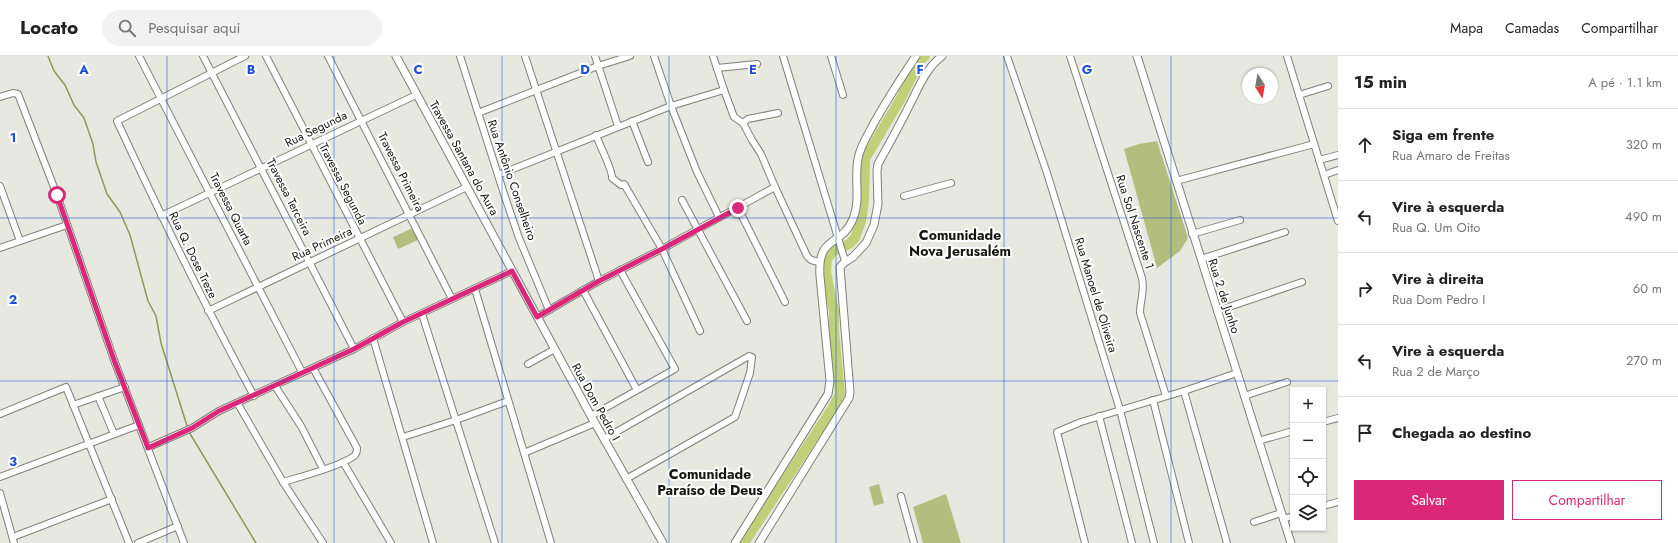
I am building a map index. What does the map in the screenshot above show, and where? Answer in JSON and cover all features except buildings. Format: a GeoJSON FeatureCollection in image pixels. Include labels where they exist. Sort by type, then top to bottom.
{"type":"FeatureCollection","features":[{"type":"Feature","properties":{"kind":"street","name":"Travessa Quarta"},"geometry":{"type":"LineString","coordinates":[[139,56],[302,372]]}},
{"type":"Feature","properties":{"kind":"street","name":"Travessa Terceira"},"geometry":{"type":"LineString","coordinates":[[203,56],[354,349]]}},
{"type":"Feature","properties":{"kind":"street"},"geometry":{"type":"LineString","coordinates":[[161,98],[245,56]]}},
{"type":"Feature","properties":{"kind":"street","name":"Travessa Segunda"},"geometry":{"type":"LineString","coordinates":[[266,56],[403,322]]}},
{"type":"Feature","properties":{"kind":"street","name":"Travessa Primeira"},"geometry":{"type":"LineString","coordinates":[[328,56],[452,299]]}},
{"type":"Feature","properties":{"kind":"street","name":"Travessa Santana do Aura"},"geometry":{"type":"LineString","coordinates":[[396,56],[512,271]]}},
{"type":"Feature","properties":{"kind":"street","name":"Rua Antônio Conselheiro"},"geometry":{"type":"LineString","coordinates":[[460,56],[519,238],[549,310]]}},
{"type":"Feature","properties":{"kind":"street"},"geometry":{"type":"LineString","coordinates":[[525,56],[599,281]]}},
{"type":"Feature","properties":{"kind":"street"},"geometry":{"type":"LineString","coordinates":[[594,56],[618,126]]}},
{"type":"Feature","properties":{"kind":"street"},"geometry":{"type":"LineString","coordinates":[[478,113],[598,66],[630,56]]}},
{"type":"Feature","properties":{"kind":"street"},"geometry":{"type":"LineString","coordinates":[[654,56],[671,106],[697,172],[719,217]]}},
{"type":"Feature","properties":{"kind":"street"},"geometry":{"type":"LineString","coordinates":[[713,56],[734,117],[743,123],[761,154],[807,256],[811,260],[819,262]]}},
{"type":"Feature","properties":{"kind":"street"},"geometry":{"type":"LineString","coordinates":[[783,56],[845,261]]}},
{"type":"Feature","properties":{"kind":"street"},"geometry":{"type":"LineString","coordinates":[[831,56],[843,94]]}},
{"type":"Feature","properties":{"kind":"street"},"geometry":{"type":"LineString","coordinates":[[735,543],[828,394],[830,388],[819,262],[821,253],[829,244],[839,240],[849,227],[856,211],[858,198],[858,159],[862,144],[916,56]]}},
{"type":"Feature","properties":{"kind":"street"},"geometry":{"type":"LineString","coordinates":[[759,543],[849,398],[850,392],[840,267],[853,257],[866,243],[874,224],[878,204],[878,164],[908,109],[925,73],[932,64],[942,56]]}},
{"type":"Feature","properties":{"kind":"street","name":"Rua Manoel de Oliveira"},"geometry":{"type":"LineString","coordinates":[[1007,56],[1044,166],[1120,410],[1154,543]]}},
{"type":"Feature","properties":{"kind":"street","name":"Rua Sol Nascente 1"},"geometry":{"type":"LineString","coordinates":[[1070,56],[1142,278],[1144,290],[1140,313],[1166,396]]}},
{"type":"Feature","properties":{"kind":"street","name":"Rua 2 de Junho"},"geometry":{"type":"LineString","coordinates":[[1137,56],[1192,234],[1218,311],[1291,543]]}},
{"type":"Feature","properties":{"kind":"street"},"geometry":{"type":"LineString","coordinates":[[1290,57],[1299,95],[1338,221]]}},
{"type":"Feature","properties":{"kind":"street"},"geometry":{"type":"LineString","coordinates":[[717,68],[757,64]]}},
{"type":"Feature","properties":{"kind":"street"},"geometry":{"type":"LineString","coordinates":[[1299,95],[1328,86]]}},
{"type":"Feature","properties":{"kind":"street"},"geometry":{"type":"LineString","coordinates":[[498,174],[671,106],[724,90]]}},
{"type":"Feature","properties":{"kind":"street"},"geometry":{"type":"LineString","coordinates":[[0,96],[13,93],[18,94],[125,387],[184,543]]}},
{"type":"Feature","properties":{"kind":"street","name":"Rua Segunda"},"geometry":{"type":"LineString","coordinates":[[161,216],[416,95]]}},
{"type":"Feature","properties":{"kind":"street","name":"Rua Q. Dose Treze"},"geometry":{"type":"LineString","coordinates":[[161,98],[118,120],[161,216],[208,311],[254,396]]}},
{"type":"Feature","properties":{"kind":"street"},"geometry":{"type":"LineString","coordinates":[[743,123],[748,119],[778,114]]}},
{"type":"Feature","properties":{"kind":"street"},"geometry":{"type":"LineString","coordinates":[[632,121],[648,162]]}},
{"type":"Feature","properties":{"kind":"street"},"geometry":{"type":"LineString","coordinates":[[596,135],[613,174],[612,178],[621,185],[624,184],[662,249],[700,331]]}},
{"type":"Feature","properties":{"kind":"street"},"geometry":{"type":"LineString","coordinates":[[1176,181],[1314,144]]}},
{"type":"Feature","properties":{"kind":"street"},"geometry":{"type":"LineString","coordinates":[[1319,160],[1338,155]]}},
{"type":"Feature","properties":{"kind":"street"},"geometry":{"type":"LineString","coordinates":[[1324,174],[1338,170]]}},
{"type":"Feature","properties":{"kind":"street"},"geometry":{"type":"LineString","coordinates":[[904,196],[951,183]]}},
{"type":"Feature","properties":{"kind":"street"},"geometry":{"type":"LineString","coordinates":[[0,186],[20,241]]}},
{"type":"Feature","properties":{"kind":"street","name":"Rua Primeira"},"geometry":{"type":"LineString","coordinates":[[208,311],[466,187]]}},
{"type":"Feature","properties":{"kind":"street"},"geometry":{"type":"LineString","coordinates":[[537,317],[599,281],[662,249],[775,187]]}},
{"type":"Feature","properties":{"kind":"street"},"geometry":{"type":"LineString","coordinates":[[682,200],[746,321]]}},
{"type":"Feature","properties":{"kind":"street"},"geometry":{"type":"LineString","coordinates":[[738,208],[785,302]]}},
{"type":"Feature","properties":{"kind":"street"},"geometry":{"type":"LineString","coordinates":[[1192,234],[1240,220]]}},
{"type":"Feature","properties":{"kind":"street"},"geometry":{"type":"LineString","coordinates":[[0,248],[67,225]]}},
{"type":"Feature","properties":{"kind":"street"},"geometry":{"type":"LineString","coordinates":[[1201,259],[1285,232]]}},
{"type":"Feature","properties":{"kind":"street"},"geometry":{"type":"LineString","coordinates":[[591,416],[675,370],[620,270]]}},
{"type":"Feature","properties":{"kind":"street"},"geometry":{"type":"LineString","coordinates":[[148,448],[192,428],[219,411],[238,404],[302,372],[354,349],[403,322],[512,271]]}},
{"type":"Feature","properties":{"kind":"street","name":"Rua Dom Pedro I"},"geometry":{"type":"LineString","coordinates":[[512,271],[591,416],[663,543]]}},
{"type":"Feature","properties":{"kind":"street"},"geometry":{"type":"LineString","coordinates":[[1218,311],[1302,282]]}},
{"type":"Feature","properties":{"kind":"street"},"geometry":{"type":"LineString","coordinates":[[475,289],[551,543]]}},
{"type":"Feature","properties":{"kind":"street"},"geometry":{"type":"LineString","coordinates":[[583,290],[637,390]]}},
{"type":"Feature","properties":{"kind":"street"},"geometry":{"type":"LineString","coordinates":[[422,314],[495,543]]}},
{"type":"Feature","properties":{"kind":"street"},"geometry":{"type":"LineString","coordinates":[[373,338],[433,543]]}},
{"type":"Feature","properties":{"kind":"street"},"geometry":{"type":"LineString","coordinates":[[528,364],[555,349]]}},
{"type":"Feature","properties":{"kind":"street"},"geometry":{"type":"LineString","coordinates":[[604,439],[749,356],[752,357],[750,373],[734,417],[626,479]]}},
{"type":"Feature","properties":{"kind":"street"},"geometry":{"type":"LineString","coordinates":[[283,482],[343,462],[355,456],[357,453],[357,448],[313,368]]}},
{"type":"Feature","properties":{"kind":"street"},"geometry":{"type":"LineString","coordinates":[[1086,543],[1057,433],[1058,431],[1099,416],[1184,391],[1237,373]]}},
{"type":"Feature","properties":{"kind":"street"},"geometry":{"type":"LineString","coordinates":[[1244,396],[1287,382]]}},
{"type":"Feature","properties":{"kind":"street"},"geometry":{"type":"LineString","coordinates":[[275,386],[301,426],[323,469]]}},
{"type":"Feature","properties":{"kind":"street"},"geometry":{"type":"LineString","coordinates":[[0,414],[66,387],[129,543]]}},
{"type":"Feature","properties":{"kind":"street"},"geometry":{"type":"LineString","coordinates":[[74,405],[125,387]]}},
{"type":"Feature","properties":{"kind":"street"},"geometry":{"type":"LineString","coordinates":[[1184,391],[1227,543]]}},
{"type":"Feature","properties":{"kind":"street"},"geometry":{"type":"LineString","coordinates":[[98,396],[114,434]]}},
{"type":"Feature","properties":{"kind":"street"},"geometry":{"type":"LineString","coordinates":[[1153,400],[1189,543]]}},
{"type":"Feature","properties":{"kind":"street"},"geometry":{"type":"LineString","coordinates":[[403,437],[508,402]]}},
{"type":"Feature","properties":{"kind":"street"},"geometry":{"type":"LineString","coordinates":[[238,404],[283,482],[323,543]]}},
{"type":"Feature","properties":{"kind":"street"},"geometry":{"type":"LineString","coordinates":[[1099,416],[1132,543]]}},
{"type":"Feature","properties":{"kind":"street"},"geometry":{"type":"LineString","coordinates":[[1326,421],[1338,418]]}},
{"type":"Feature","properties":{"kind":"street"},"geometry":{"type":"LineString","coordinates":[[524,453],[595,423]]}},
{"type":"Feature","properties":{"kind":"street"},"geometry":{"type":"LineString","coordinates":[[0,477],[139,424]]}},
{"type":"Feature","properties":{"kind":"street"},"geometry":{"type":"LineString","coordinates":[[1258,442],[1290,432]]}},
{"type":"Feature","properties":{"kind":"street"},"geometry":{"type":"LineString","coordinates":[[343,462],[391,543]]}},
{"type":"Feature","properties":{"kind":"street"},"geometry":{"type":"LineString","coordinates":[[0,493],[14,540],[112,499]]}},
{"type":"Feature","properties":{"kind":"street"},"geometry":{"type":"LineString","coordinates":[[901,496],[914,543]]}},
{"type":"Feature","properties":{"kind":"street"},"geometry":{"type":"LineString","coordinates":[[1326,505],[1338,502]]}},
{"type":"Feature","properties":{"kind":"street"},"geometry":{"type":"LineString","coordinates":[[1254,522],[1282,516],[1290,516]]}},
{"type":"Feature","properties":{"kind":"street"},"geometry":{"type":"LineString","coordinates":[[138,543],[178,526]]}},
{"type":"Feature","properties":{"kind":"green space"},"geometry":{"type":"Polygon","coordinates":[[[1157,141],[1188,238],[1180,251],[1157,268],[1124,149],[1139,144],[1157,141]]]}},
{"type":"Feature","properties":{"kind":"green space"},"geometry":{"type":"Polygon","coordinates":[[[413,228],[418,240],[398,249],[393,237],[413,228]]]}},
{"type":"Feature","properties":{"kind":"green space"},"geometry":{"type":"Polygon","coordinates":[[[879,484],[884,503],[874,506],[869,487],[879,484]]]}},
{"type":"Feature","properties":{"kind":"green space"},"geometry":{"type":"Polygon","coordinates":[[[946,494],[961,543],[923,543],[913,507],[946,494]]]}},
{"type":"Feature","properties":{"kind":"waterway"},"geometry":{"type":"LineString","coordinates":[[48,56],[54,71],[65,85],[74,105],[84,118],[93,144],[96,162],[107,194],[120,212],[130,235],[148,301],[156,316],[161,343],[188,429]]}},
{"type":"Feature","properties":{"kind":"waterway"},"geometry":{"type":"LineString","coordinates":[[744,543],[832,409],[840,394],[834,331],[834,311],[826,272],[827,259],[833,251],[849,244],[855,238],[861,221],[864,202],[865,159],[900,100],[920,60],[925,56]]}},
{"type":"Feature","properties":{"kind":"waterway"},"geometry":{"type":"LineString","coordinates":[[189,432],[256,543]]}},
{"type":"Feature","properties":{"kind":"district","name":"Comunidade Nova Jerusalém"},"geometry":{"type":"Point","coordinates":[960,244]}},
{"type":"Feature","properties":{"kind":"district","name":"Comunidade Paraíso de Deus"},"geometry":{"type":"Point","coordinates":[710,482]}},
{"type":"Feature","properties":{"kind":"route"},"geometry":{"type":"LineString","coordinates":[[57,195],[114,360],[148,448],[192,428],[219,411],[238,404],[302,372],[354,349],[403,322],[512,271],[537,317],[599,281],[738,208]]}}]}
